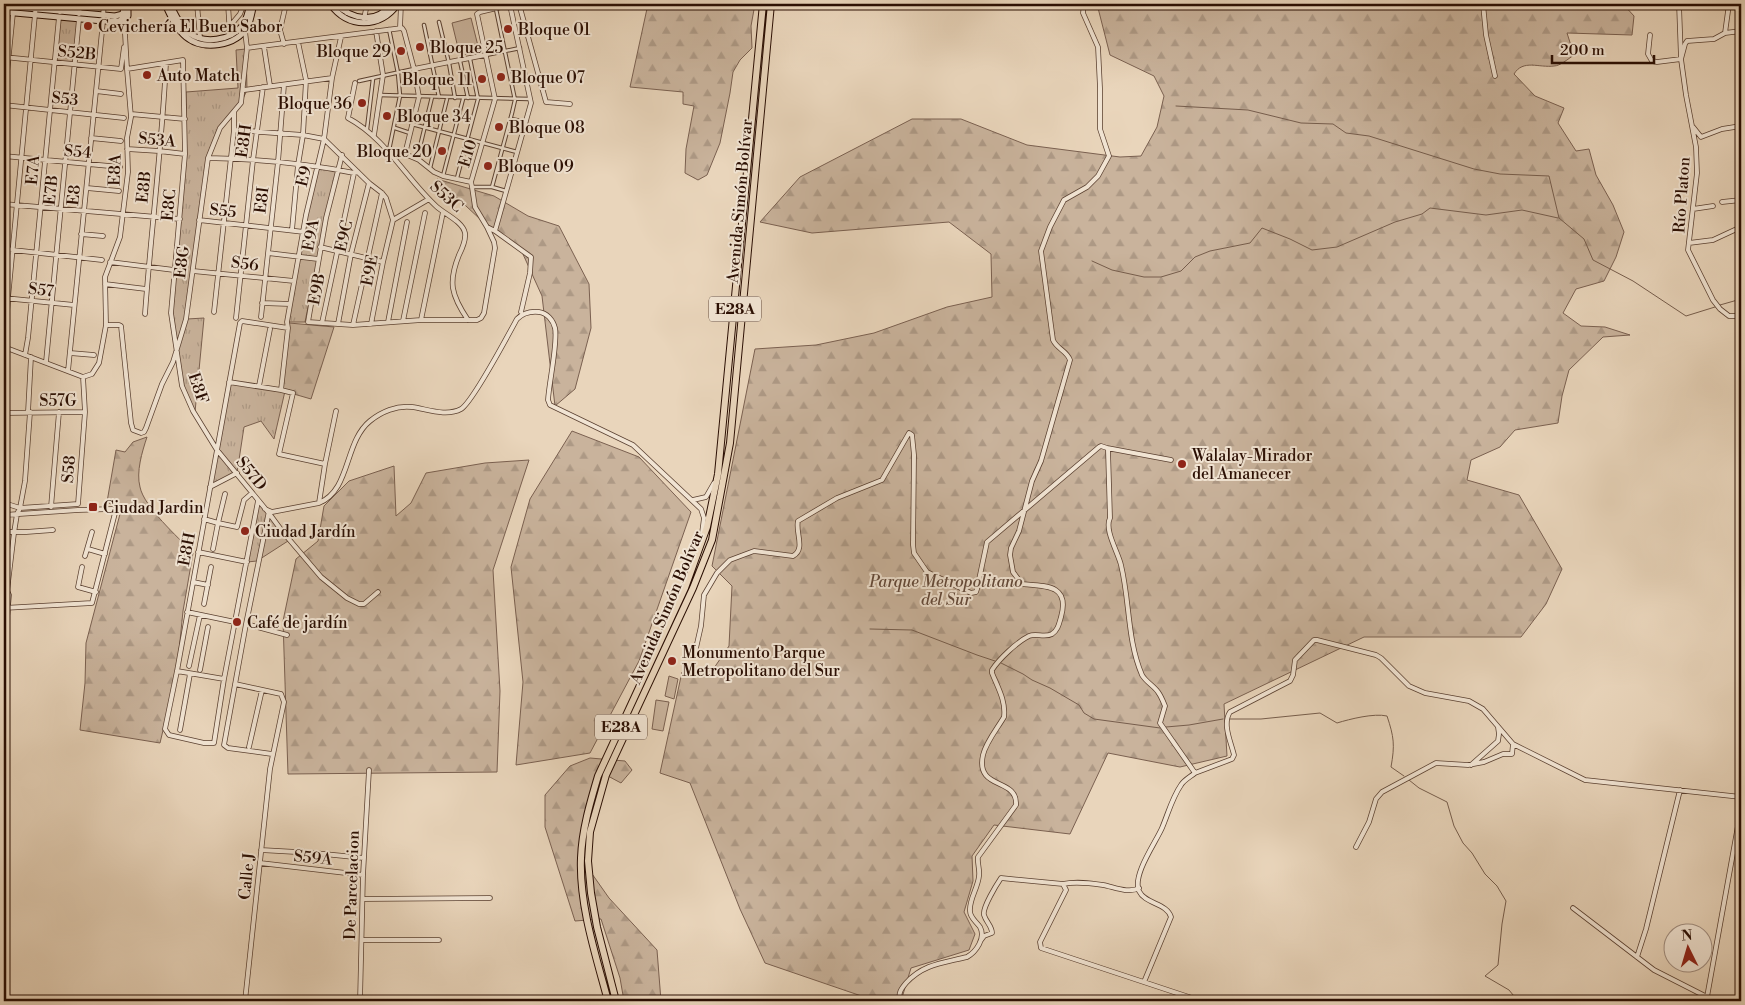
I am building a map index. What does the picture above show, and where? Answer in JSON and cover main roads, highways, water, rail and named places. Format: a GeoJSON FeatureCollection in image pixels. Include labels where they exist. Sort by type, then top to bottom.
{"type":"FeatureCollection","features":[{"type":"Feature","properties":{"kind":"highway","name":"Avenida Simón Bolívar"},"geometry":{"type":"LineString","coordinates":[[608,1001],[582,891],[580,860],[586,820],[598,776],[685,588],[706,527],[718,474],[764,4]]}},
{"type":"Feature","properties":{"kind":"highway","name":"Avenida Simón Bolívar"},"geometry":{"type":"LineString","coordinates":[[616,1001],[597,926],[591,893],[588,862],[590,832],[606,775],[693,588],[712,540],[730,443],[771,4]]}},
{"type":"Feature","properties":{"kind":"highway"},"geometry":{"type":"LineString","coordinates":[[746,188],[753,189]]}},
{"type":"Feature","properties":{"kind":"main road"},"geometry":{"type":"LineString","coordinates":[[4,6],[36,9],[61,15],[119,20],[128,14],[126,4]]}},
{"type":"Feature","properties":{"kind":"main road"},"geometry":{"type":"LineString","coordinates":[[165,4],[179,30],[186,37],[202,45],[219,45],[234,39],[243,29],[250,4]]}},
{"type":"Feature","properties":{"kind":"main road"},"geometry":{"type":"LineString","coordinates":[[170,4],[176,18],[189,33],[200,38],[217,40],[249,25],[254,4]]}},
{"type":"Feature","properties":{"kind":"main road"},"geometry":{"type":"LineString","coordinates":[[330,4],[338,14],[346,19],[365,20],[379,19],[392,13],[399,4]]}},
{"type":"Feature","properties":{"kind":"main road"},"geometry":{"type":"LineString","coordinates":[[336,4],[354,17],[365,20],[387,9],[391,4]]}},
{"type":"Feature","properties":{"kind":"main road"},"geometry":{"type":"LineString","coordinates":[[4,12],[12,8]]}},
{"type":"Feature","properties":{"kind":"waterway"},"geometry":{"type":"LineString","coordinates":[[1176,106],[1248,110],[1301,123],[1333,124],[1346,133],[1369,136],[1474,169],[1500,174],[1549,176],[1559,218],[1584,239],[1593,260],[1633,281],[1686,316],[1715,307]]}},
{"type":"Feature","properties":{"kind":"waterway"},"geometry":{"type":"LineString","coordinates":[[1092,261],[1112,270],[1144,277],[1161,277],[1181,271],[1195,257],[1210,251],[1250,243],[1262,228],[1312,250],[1337,247],[1395,222],[1422,214],[1430,208],[1486,215],[1522,210],[1558,218]]}},
{"type":"Feature","properties":{"kind":"waterway"},"geometry":{"type":"LineString","coordinates":[[1720,305],[1741,299]]}},
{"type":"Feature","properties":{"kind":"waterway"},"geometry":{"type":"LineString","coordinates":[[870,629],[912,630],[995,661]]}},
{"type":"Feature","properties":{"kind":"waterway"},"geometry":{"type":"LineString","coordinates":[[1001,663],[1079,705],[1084,713],[1094,719],[1160,728]]}},
{"type":"Feature","properties":{"kind":"waterway"},"geometry":{"type":"LineString","coordinates":[[1230,719],[1261,719],[1320,713],[1337,723],[1369,716],[1387,716],[1393,741],[1391,767],[1404,776]]}},
{"type":"Feature","properties":{"kind":"waterway"},"geometry":{"type":"LineString","coordinates":[[1166,727],[1223,719]]}},
{"type":"Feature","properties":{"kind":"waterway"},"geometry":{"type":"LineString","coordinates":[[1409,780],[1419,788],[1447,802],[1454,826],[1463,843],[1472,853],[1485,874],[1497,886],[1506,901],[1498,965],[1485,976],[1509,990],[1518,1001]]}},
{"type":"Feature","properties":{"kind":"place","name":"Cevichería El Buen Sabor"},"geometry":{"type":"Point","coordinates":[88,26]}},
{"type":"Feature","properties":{"kind":"place","name":"Bloque 01"},"geometry":{"type":"Point","coordinates":[508,29]}},
{"type":"Feature","properties":{"kind":"place","name":"Bloque 25"},"geometry":{"type":"Point","coordinates":[420,47]}},
{"type":"Feature","properties":{"kind":"place","name":"Bloque 29"},"geometry":{"type":"Point","coordinates":[401,51]}},
{"type":"Feature","properties":{"kind":"place","name":"Auto Match"},"geometry":{"type":"Point","coordinates":[147,75]}},
{"type":"Feature","properties":{"kind":"place","name":"Bloque 07"},"geometry":{"type":"Point","coordinates":[501,77]}},
{"type":"Feature","properties":{"kind":"place","name":"Bloque 11"},"geometry":{"type":"Point","coordinates":[482,79]}},
{"type":"Feature","properties":{"kind":"place","name":"Bloque 36"},"geometry":{"type":"Point","coordinates":[362,103]}},
{"type":"Feature","properties":{"kind":"place","name":"Bloque 34"},"geometry":{"type":"Point","coordinates":[387,116]}},
{"type":"Feature","properties":{"kind":"place","name":"Bloque 08"},"geometry":{"type":"Point","coordinates":[499,127]}},
{"type":"Feature","properties":{"kind":"place","name":"Bloque 20"},"geometry":{"type":"Point","coordinates":[442,151]}},
{"type":"Feature","properties":{"kind":"place","name":"Bloque 09"},"geometry":{"type":"Point","coordinates":[488,166]}},
{"type":"Feature","properties":{"kind":"place","name":"Walalay-Mirador del Amanecer"},"geometry":{"type":"Point","coordinates":[1182,464]}},
{"type":"Feature","properties":{"kind":"place","name":"Ciudad Jardin"},"geometry":{"type":"Point","coordinates":[93,507]}},
{"type":"Feature","properties":{"kind":"place","name":"Ciudad Jardín"},"geometry":{"type":"Point","coordinates":[245,531]}},
{"type":"Feature","properties":{"kind":"place","name":"Café de jardín"},"geometry":{"type":"Point","coordinates":[237,622]}},
{"type":"Feature","properties":{"kind":"place","name":"Monumento Parque Metropolitano del Sur"},"geometry":{"type":"Point","coordinates":[672,661]}},
{"type":"Feature","properties":{"kind":"park label","name":"Parque Metropolitano del Sur"},"geometry":{"type":"Point","coordinates":[946,590]}}]}
